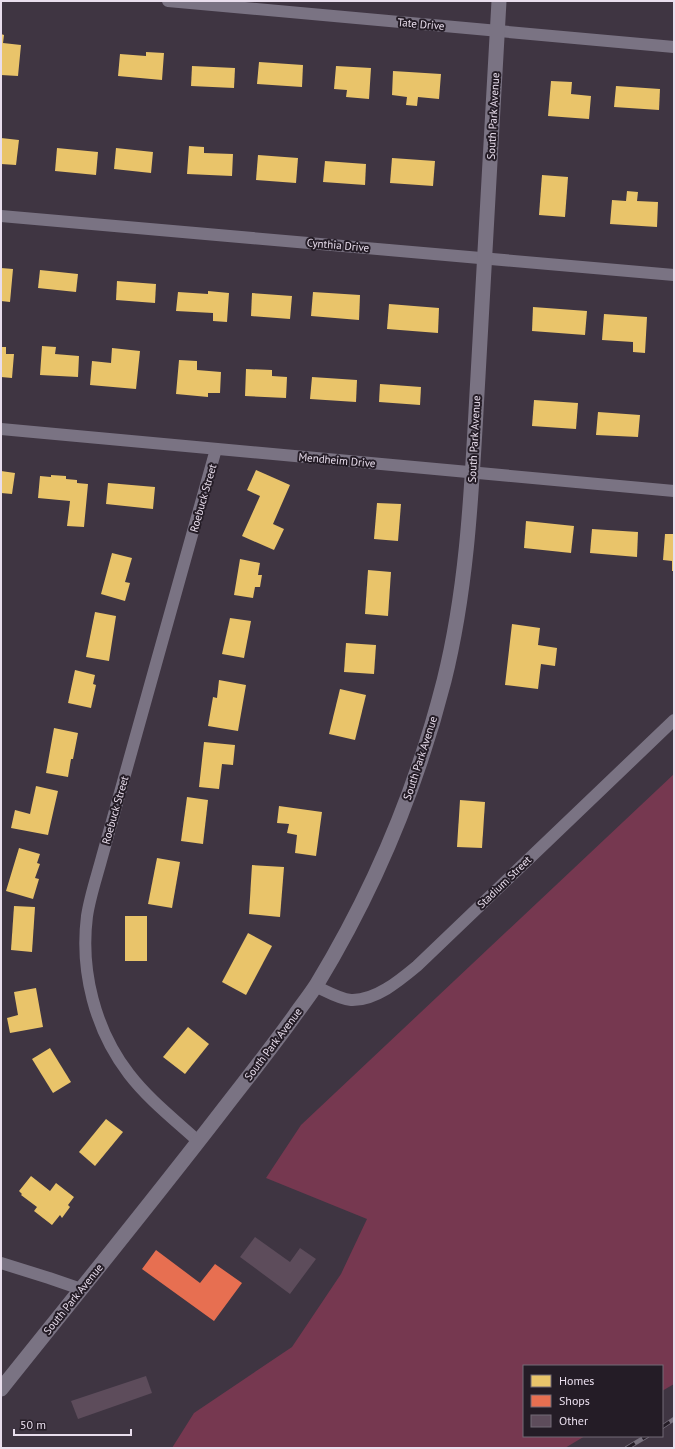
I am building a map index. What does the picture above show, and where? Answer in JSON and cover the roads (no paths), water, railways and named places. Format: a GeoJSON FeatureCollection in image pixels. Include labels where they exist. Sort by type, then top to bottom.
{"type":"FeatureCollection","features":[{"type":"Feature","properties":{"kind":"street","name":"Tate Drive"},"geometry":{"type":"LineString","coordinates":[[168,1],[674,47]]}},
{"type":"Feature","properties":{"kind":"street","name":"South Park Avenue"},"geometry":{"type":"LineString","coordinates":[[1,1389],[199,1142],[316,986],[346,933],[392,838],[408,795],[444,679],[459,604],[468,529],[473,473],[499,1]]}},
{"type":"Feature","properties":{"kind":"street","name":"Cynthia Drive"},"geometry":{"type":"LineString","coordinates":[[1,216],[674,275]]}},
{"type":"Feature","properties":{"kind":"street","name":"Mendheim Drive"},"geometry":{"type":"LineString","coordinates":[[1,429],[674,491]]}},
{"type":"Feature","properties":{"kind":"street","name":"Roebuck Street"},"geometry":{"type":"LineString","coordinates":[[199,1142],[152,1100],[129,1074],[112,1048],[102,1026],[92,996],[86,961],[86,939],[87,916],[102,857],[216,449]]}},
{"type":"Feature","properties":{"kind":"street","name":"Stadium Street"},"geometry":{"type":"LineString","coordinates":[[316,986],[350,1000],[359,999],[384,990],[398,982],[417,966],[674,720]]}},
{"type":"Feature","properties":{"kind":"street"},"geometry":{"type":"LineString","coordinates":[[1,1264],[81,1289]]}},
{"type":"Feature","properties":{"kind":"railway"},"geometry":{"type":"LineString","coordinates":[[663,1426],[674,1419]]}},
{"type":"Feature","properties":{"kind":"railway"},"geometry":{"type":"LineString","coordinates":[[627,1448],[645,1437]]}}]}
